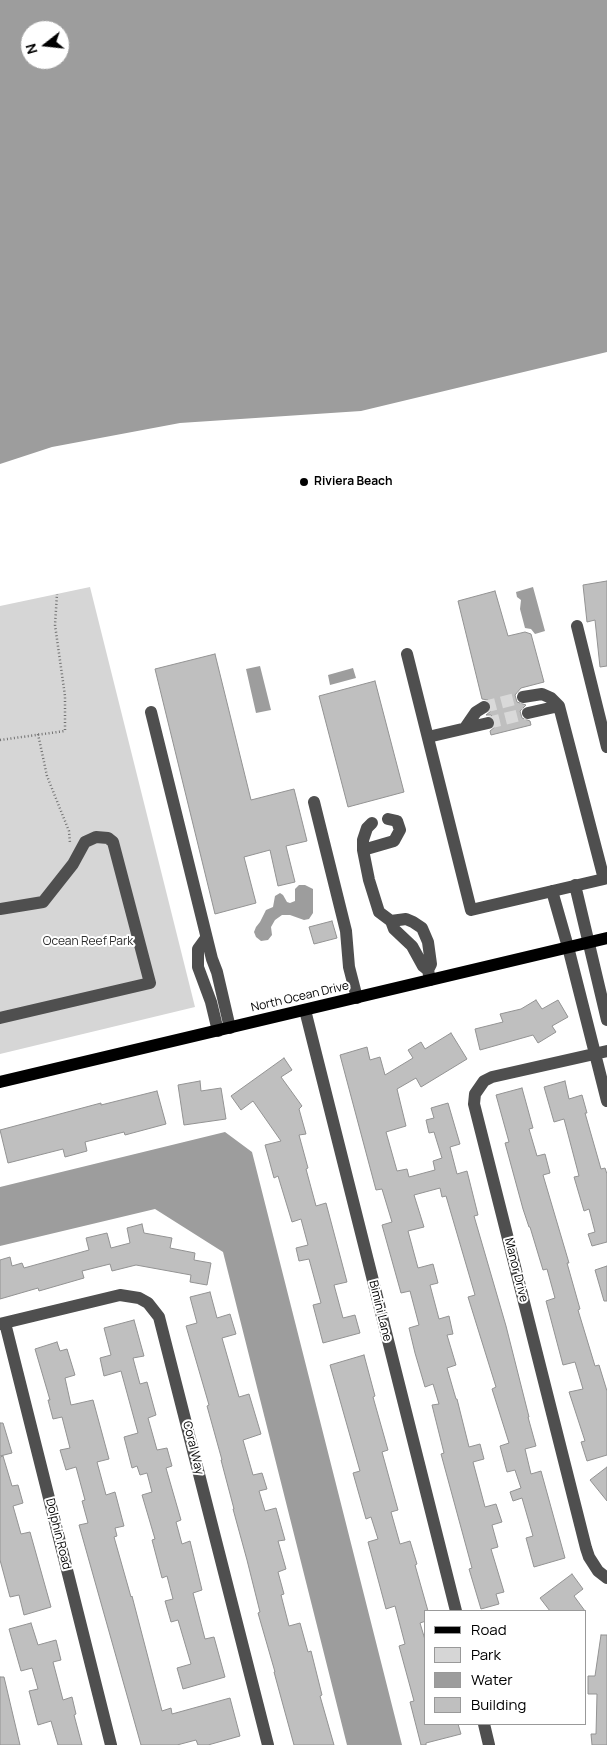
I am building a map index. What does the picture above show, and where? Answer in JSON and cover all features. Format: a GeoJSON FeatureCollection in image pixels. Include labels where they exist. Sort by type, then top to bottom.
{"type":"FeatureCollection","features":[{"type":"Feature","properties":{"kind":"main road","name":"North Ocean Drive"},"geometry":{"type":"LineString","coordinates":[[0,1082],[357,998],[429,975],[607,938]]}},
{"type":"Feature","properties":{"kind":"street"},"geometry":{"type":"LineString","coordinates":[[577,626],[607,747]]}},
{"type":"Feature","properties":{"kind":"street"},"geometry":{"type":"LineString","coordinates":[[407,654],[471,910],[604,879],[559,706],[542,694],[524,697]]}},
{"type":"Feature","properties":{"kind":"street"},"geometry":{"type":"LineString","coordinates":[[528,713],[559,706]]}},
{"type":"Feature","properties":{"kind":"street"},"geometry":{"type":"LineString","coordinates":[[465,728],[476,712],[484,707]]}},
{"type":"Feature","properties":{"kind":"street"},"geometry":{"type":"LineString","coordinates":[[151,712],[206,938],[217,972],[224,1029]]}},
{"type":"Feature","properties":{"kind":"street"},"geometry":{"type":"LineString","coordinates":[[428,737],[488,723]]}},
{"type":"Feature","properties":{"kind":"street"},"geometry":{"type":"LineString","coordinates":[[314,802],[346,931],[349,966],[357,998]]}},
{"type":"Feature","properties":{"kind":"street"},"geometry":{"type":"LineString","coordinates":[[364,850],[394,841],[400,830],[397,821],[388,818]]}},
{"type":"Feature","properties":{"kind":"street"},"geometry":{"type":"LineString","coordinates":[[372,822],[366,828],[363,840],[369,880],[379,912],[391,922],[394,929],[412,946],[429,975]]}},
{"type":"Feature","properties":{"kind":"street"},"geometry":{"type":"LineString","coordinates":[[0,909],[44,902],[73,864],[85,842],[96,837],[108,838],[113,842],[150,983],[0,1018]]}},
{"type":"Feature","properties":{"kind":"street"},"geometry":{"type":"LineString","coordinates":[[575,885],[607,1020]]}},
{"type":"Feature","properties":{"kind":"street"},"geometry":{"type":"LineString","coordinates":[[552,891],[601,1052],[607,1101]]}},
{"type":"Feature","properties":{"kind":"street"},"geometry":{"type":"LineString","coordinates":[[391,922],[406,919],[422,928],[428,942],[431,964],[429,975]]}},
{"type":"Feature","properties":{"kind":"street"},"geometry":{"type":"LineString","coordinates":[[412,946],[424,933]]}},
{"type":"Feature","properties":{"kind":"street","name":"Bimini Lane"},"geometry":{"type":"LineString","coordinates":[[305,1010],[456,1610]]}},
{"type":"Feature","properties":{"kind":"street","name":"Manor Drive"},"geometry":{"type":"LineString","coordinates":[[601,1052],[492,1077],[484,1081],[475,1094],[474,1104],[586,1548],[589,1557],[598,1571],[607,1578]]}},
{"type":"Feature","properties":{"kind":"street","name":"Coral Way"},"geometry":{"type":"LineString","coordinates":[[2,1324],[120,1295],[139,1298],[148,1303],[159,1317],[268,1745]]}},
{"type":"Feature","properties":{"kind":"street","name":"Dolphin Road"},"geometry":{"type":"LineString","coordinates":[[2,1324],[111,1745]]}},
{"type":"Feature","properties":{"kind":"street"},"geometry":{"type":"LineString","coordinates":[[484,1725],[489,1745]]}},
{"type":"Feature","properties":{"kind":"path"},"geometry":{"type":"LineString","coordinates":[[0,740],[66,731],[65,696],[55,625],[57,594]]}},
{"type":"Feature","properties":{"kind":"path"},"geometry":{"type":"LineString","coordinates":[[38,734],[46,776],[69,831],[73,864]]}},
{"type":"Feature","properties":{"kind":"green space","name":"Ocean Reef Park"},"geometry":{"type":"Polygon","coordinates":[[[90,587],[195,1007],[0,1054],[0,606],[90,587]]]}},
{"type":"Feature","properties":{"kind":"water"},"geometry":{"type":"Polygon","coordinates":[[[0,0],[607,0],[607,352],[361,411],[180,423],[52,447],[0,464],[0,0]]]}},
{"type":"Feature","properties":{"kind":"water"},"geometry":{"type":"Polygon","coordinates":[[[533,587],[545,631],[535,634],[531,629],[525,628],[520,609],[521,600],[517,597],[516,592],[533,587]]]}},
{"type":"Feature","properties":{"kind":"water"},"geometry":{"type":"Polygon","coordinates":[[[260,666],[271,710],[256,713],[246,669],[260,666]]]}},
{"type":"Feature","properties":{"kind":"water"},"geometry":{"type":"Polygon","coordinates":[[[353,668],[356,678],[330,685],[328,675],[353,668]]]}},
{"type":"Feature","properties":{"kind":"water"},"geometry":{"type":"Polygon","coordinates":[[[299,885],[305,885],[313,889],[313,913],[309,919],[304,920],[290,915],[282,915],[275,920],[271,927],[272,935],[268,940],[261,941],[254,932],[266,910],[273,907],[275,896],[280,893],[287,902],[295,901],[295,889],[299,885]]]}},
{"type":"Feature","properties":{"kind":"water"},"geometry":{"type":"Polygon","coordinates":[[[225,1132],[252,1152],[402,1745],[347,1745],[223,1252],[155,1209],[0,1246],[0,1187],[225,1132]]]}},
{"type":"Feature","properties":{"kind":"building"},"geometry":{"type":"Polygon","coordinates":[[[607,581],[607,666],[600,667],[595,620],[587,622],[583,585],[607,581]]]}},
{"type":"Feature","properties":{"kind":"building"},"geometry":{"type":"Polygon","coordinates":[[[495,591],[508,636],[525,632],[531,634],[544,682],[521,688],[515,695],[517,702],[526,705],[520,711],[522,718],[530,721],[531,725],[491,735],[490,731],[496,726],[496,721],[491,715],[486,715],[491,711],[492,706],[488,700],[482,699],[458,601],[495,591]]]}},
{"type":"Feature","properties":{"kind":"building"},"geometry":{"type":"Polygon","coordinates":[[[215,654],[251,800],[294,789],[307,841],[286,846],[295,882],[278,886],[270,850],[244,857],[256,903],[215,914],[155,669],[215,654]]]}},
{"type":"Feature","properties":{"kind":"building"},"geometry":{"type":"Polygon","coordinates":[[[375,681],[404,792],[348,807],[319,696],[375,681]]]}},
{"type":"Feature","properties":{"kind":"building"},"geometry":{"type":"Polygon","coordinates":[[[332,921],[337,938],[314,944],[309,927],[332,921]]]}},
{"type":"Feature","properties":{"kind":"building"},"geometry":{"type":"Polygon","coordinates":[[[536,1000],[542,1009],[558,1000],[568,1017],[552,1026],[556,1032],[538,1043],[533,1035],[480,1050],[475,1029],[503,1022],[500,1014],[521,1009],[536,1000]]]}},
{"type":"Feature","properties":{"kind":"building"},"geometry":{"type":"Polygon","coordinates":[[[451,1033],[467,1059],[421,1087],[416,1078],[397,1089],[406,1126],[386,1132],[397,1171],[407,1169],[409,1177],[435,1170],[433,1161],[442,1158],[434,1132],[429,1133],[426,1120],[434,1118],[431,1108],[448,1103],[460,1144],[450,1147],[457,1174],[467,1171],[478,1215],[474,1216],[506,1326],[536,1446],[525,1449],[531,1474],[541,1471],[565,1558],[534,1567],[526,1538],[533,1536],[522,1498],[513,1501],[510,1492],[521,1488],[515,1470],[507,1472],[500,1446],[509,1443],[492,1389],[496,1387],[468,1297],[475,1295],[446,1196],[442,1197],[440,1188],[414,1195],[424,1227],[408,1231],[418,1268],[433,1264],[438,1283],[430,1285],[439,1319],[449,1316],[453,1334],[447,1335],[456,1365],[447,1368],[469,1447],[480,1444],[484,1459],[473,1462],[485,1507],[496,1504],[502,1522],[492,1525],[498,1547],[491,1549],[504,1592],[496,1594],[499,1604],[481,1609],[469,1569],[472,1568],[441,1454],[444,1453],[432,1405],[439,1404],[433,1384],[425,1387],[409,1328],[419,1325],[410,1291],[401,1293],[382,1225],[392,1222],[382,1189],[376,1190],[340,1055],[367,1047],[370,1060],[380,1057],[385,1075],[413,1058],[408,1050],[421,1042],[425,1049],[451,1033]]]}},
{"type":"Feature","properties":{"kind":"building"},"geometry":{"type":"Polygon","coordinates":[[[284,1058],[292,1070],[281,1077],[302,1106],[299,1109],[306,1134],[299,1135],[316,1206],[326,1203],[347,1282],[334,1285],[343,1318],[355,1315],[360,1333],[323,1343],[313,1305],[321,1303],[309,1259],[299,1261],[296,1248],[308,1245],[301,1219],[292,1222],[278,1176],[274,1178],[265,1145],[281,1141],[253,1101],[241,1110],[231,1096],[284,1058]]]}},
{"type":"Feature","properties":{"kind":"building"},"geometry":{"type":"Polygon","coordinates":[[[200,1081],[201,1091],[221,1088],[226,1119],[184,1125],[178,1085],[200,1081]]]}},
{"type":"Feature","properties":{"kind":"building"},"geometry":{"type":"Polygon","coordinates":[[[565,1081],[569,1099],[582,1095],[587,1113],[585,1113],[601,1169],[605,1168],[607,1174],[607,1242],[592,1246],[588,1234],[595,1232],[589,1209],[584,1211],[574,1177],[579,1176],[564,1119],[554,1122],[544,1087],[565,1081]]]}},
{"type":"Feature","properties":{"kind":"building"},"geometry":{"type":"Polygon","coordinates":[[[522,1088],[533,1128],[529,1129],[537,1156],[545,1154],[550,1173],[543,1175],[569,1263],[567,1263],[580,1309],[578,1310],[595,1366],[599,1365],[607,1391],[607,1455],[587,1461],[581,1442],[585,1441],[569,1392],[583,1389],[575,1362],[563,1365],[546,1301],[555,1298],[547,1269],[543,1270],[523,1209],[505,1143],[509,1142],[496,1095],[522,1088]]]}},
{"type":"Feature","properties":{"kind":"building"},"geometry":{"type":"Polygon","coordinates":[[[157,1091],[166,1124],[125,1135],[124,1132],[85,1142],[87,1151],[65,1157],[63,1149],[8,1163],[0,1130],[101,1103],[101,1105],[157,1091]]]}},
{"type":"Feature","properties":{"kind":"building"},"geometry":{"type":"Polygon","coordinates":[[[142,1224],[144,1233],[172,1238],[170,1248],[195,1253],[194,1260],[211,1263],[207,1285],[190,1282],[191,1275],[136,1265],[112,1271],[110,1264],[82,1271],[84,1278],[39,1291],[38,1288],[0,1299],[0,1260],[10,1257],[12,1266],[22,1263],[24,1268],[89,1250],[86,1238],[107,1233],[111,1248],[130,1243],[127,1228],[142,1224]]]}},
{"type":"Feature","properties":{"kind":"building"},"geometry":{"type":"Polygon","coordinates":[[[607,1266],[607,1301],[604,1301],[595,1270],[607,1266]]]}},
{"type":"Feature","properties":{"kind":"building"},"geometry":{"type":"Polygon","coordinates":[[[210,1292],[217,1318],[230,1314],[236,1334],[222,1338],[239,1397],[249,1394],[261,1434],[243,1440],[253,1475],[262,1473],[267,1489],[259,1491],[265,1511],[276,1508],[285,1540],[278,1541],[286,1569],[278,1572],[284,1594],[281,1595],[289,1626],[300,1623],[308,1652],[311,1651],[322,1695],[320,1696],[334,1745],[294,1745],[283,1705],[258,1613],[260,1612],[207,1406],[209,1405],[186,1326],[197,1323],[190,1297],[210,1292]]]}},
{"type":"Feature","properties":{"kind":"building"},"geometry":{"type":"Polygon","coordinates":[[[134,1320],[144,1356],[133,1358],[140,1384],[147,1382],[156,1415],[148,1418],[157,1450],[167,1448],[172,1466],[166,1468],[181,1520],[176,1522],[182,1544],[190,1541],[202,1590],[193,1593],[205,1639],[214,1637],[225,1677],[183,1689],[177,1668],[191,1664],[178,1620],[171,1622],[165,1601],[173,1599],[167,1576],[162,1578],[152,1540],[155,1539],[142,1495],[152,1492],[147,1473],[140,1475],[137,1466],[132,1468],[124,1437],[138,1433],[121,1371],[104,1376],[100,1358],[111,1355],[104,1328],[134,1320]]]}},
{"type":"Feature","properties":{"kind":"building"},"geometry":{"type":"Polygon","coordinates":[[[57,1342],[60,1351],[67,1349],[75,1375],[65,1378],[71,1405],[93,1400],[109,1459],[97,1462],[106,1495],[115,1492],[124,1526],[115,1528],[117,1536],[114,1537],[132,1596],[162,1711],[171,1708],[172,1714],[230,1698],[240,1736],[208,1745],[198,1745],[196,1740],[177,1745],[141,1745],[79,1525],[88,1523],[82,1501],[85,1500],[76,1467],[66,1470],[60,1450],[70,1448],[62,1417],[53,1419],[48,1400],[50,1400],[35,1349],[57,1342]]]}},
{"type":"Feature","properties":{"kind":"building"},"geometry":{"type":"Polygon","coordinates":[[[364,1355],[375,1396],[373,1397],[388,1450],[382,1452],[398,1510],[391,1512],[400,1544],[410,1541],[428,1610],[424,1610],[424,1622],[420,1623],[424,1636],[424,1725],[458,1725],[461,1734],[426,1743],[426,1745],[421,1745],[410,1702],[414,1701],[399,1646],[405,1644],[395,1606],[386,1609],[368,1542],[378,1539],[371,1517],[366,1519],[353,1473],[360,1471],[330,1365],[364,1355]]]}},
{"type":"Feature","properties":{"kind":"building"},"geometry":{"type":"Polygon","coordinates":[[[0,1423],[3,1423],[12,1453],[0,1456],[0,1423]]]}},
{"type":"Feature","properties":{"kind":"building"},"geometry":{"type":"Polygon","coordinates":[[[3,1456],[12,1486],[18,1485],[23,1503],[13,1506],[21,1534],[30,1532],[51,1607],[24,1615],[19,1595],[10,1597],[0,1560],[0,1457],[3,1456]]]}},
{"type":"Feature","properties":{"kind":"building"},"geometry":{"type":"Polygon","coordinates":[[[607,1467],[607,1501],[590,1480],[607,1467]]]}},
{"type":"Feature","properties":{"kind":"building"},"geometry":{"type":"Polygon","coordinates":[[[572,1574],[583,1589],[574,1596],[584,1610],[549,1610],[540,1598],[572,1574]]]}},
{"type":"Feature","properties":{"kind":"building"},"geometry":{"type":"Polygon","coordinates":[[[31,1623],[38,1645],[56,1640],[61,1660],[53,1662],[63,1700],[72,1697],[76,1714],[74,1715],[82,1745],[58,1745],[51,1721],[38,1725],[29,1691],[38,1689],[32,1668],[21,1671],[9,1629],[31,1623]]]}},
{"type":"Feature","properties":{"kind":"building"},"geometry":{"type":"Polygon","coordinates":[[[601,1635],[607,1635],[607,1745],[592,1745],[591,1734],[596,1734],[597,1694],[588,1694],[588,1676],[595,1676],[601,1635]]]}},
{"type":"Feature","properties":{"kind":"building"},"geometry":{"type":"Polygon","coordinates":[[[0,1677],[4,1677],[20,1745],[0,1745],[0,1677]]]}},
{"type":"Feature","properties":{"kind":"tunnel"},"geometry":{"type":"LineString","coordinates":[[484,707],[523,697]]}},
{"type":"Feature","properties":{"kind":"tunnel"},"geometry":{"type":"LineString","coordinates":[[488,723],[528,713]]}},
{"type":"Feature","properties":{"kind":"place","name":"Riviera Beach"},"geometry":{"type":"Point","coordinates":[304,482]}}]}
